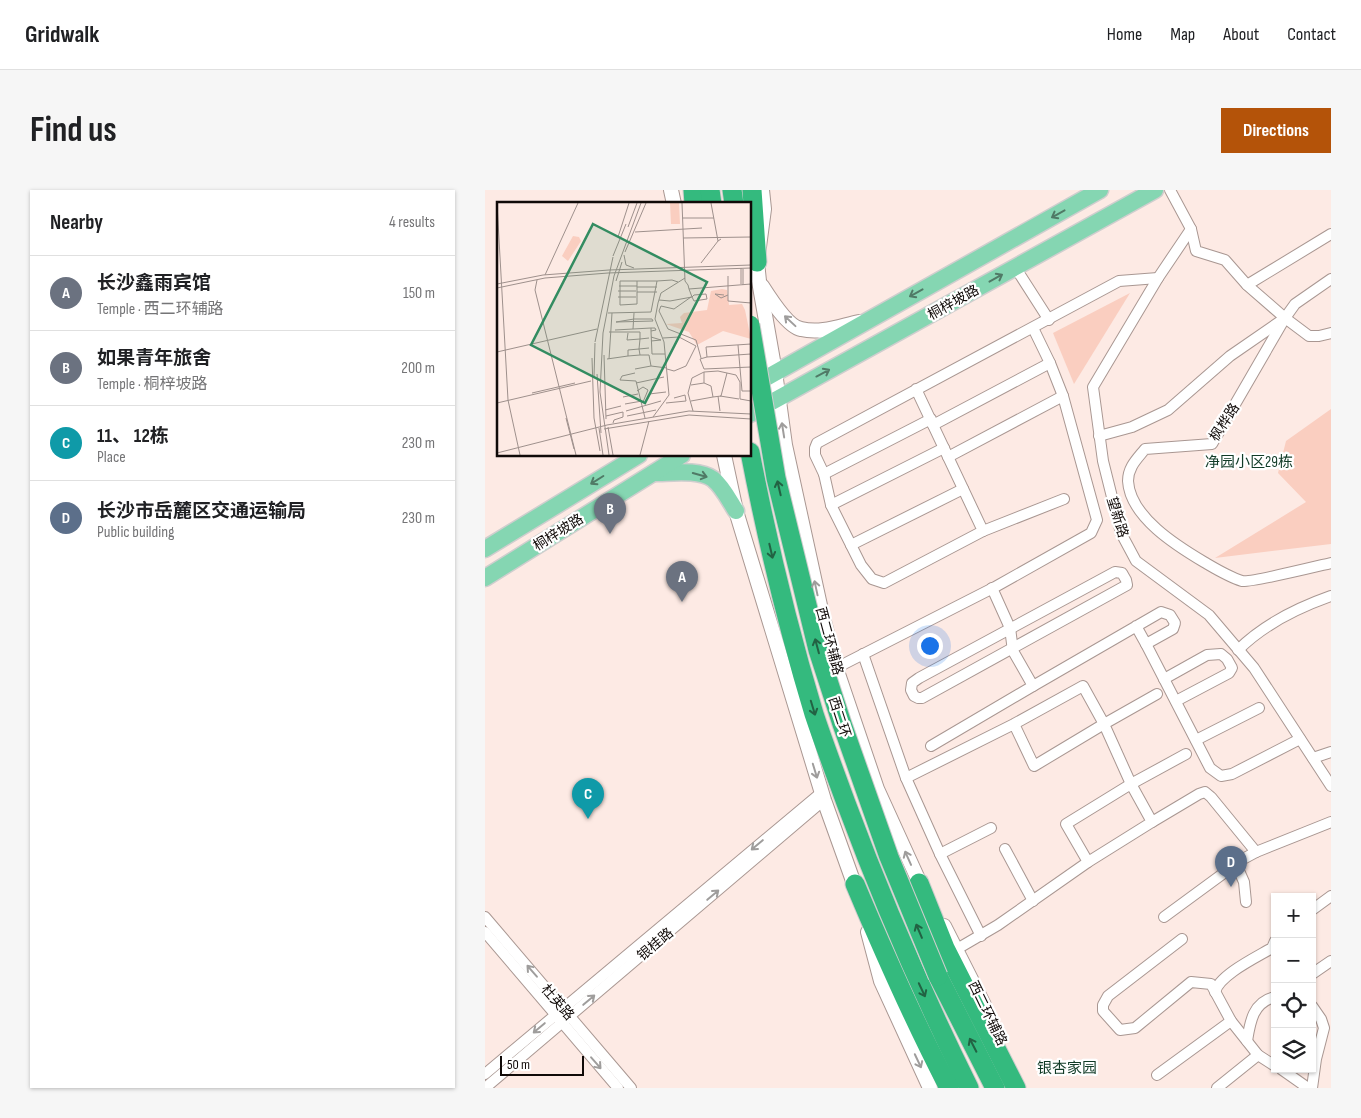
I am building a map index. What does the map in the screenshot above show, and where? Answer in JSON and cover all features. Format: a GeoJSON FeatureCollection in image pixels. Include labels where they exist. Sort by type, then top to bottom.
{"type":"FeatureCollection","features":[{"type":"Feature","properties":{"kind":"highway"},"geometry":{"type":"LineString","coordinates":[[752,190],[757,262]]}},
{"type":"Feature","properties":{"kind":"highway","name":"西二环"},"geometry":{"type":"LineString","coordinates":[[751,331],[776,478],[818,650],[869,802],[905,898],[938,976],[995,1088]]}},
{"type":"Feature","properties":{"kind":"highway","name":"西二环"},"geometry":{"type":"LineString","coordinates":[[751,456],[775,566],[815,715],[871,869],[919,983],[969,1088]]}},
{"type":"Feature","properties":{"kind":"highway"},"geometry":{"type":"LineString","coordinates":[[919,883],[1016,1088]]}},
{"type":"Feature","properties":{"kind":"highway"},"geometry":{"type":"LineString","coordinates":[[855,884],[926,1045],[949,1088]]}},
{"type":"Feature","properties":{"kind":"main road","name":"桐梓坡路"},"geometry":{"type":"LineString","coordinates":[[751,386],[1100,190]]}},
{"type":"Feature","properties":{"kind":"main road","name":"桐梓坡路"},"geometry":{"type":"LineString","coordinates":[[751,413],[1155,190]]}},
{"type":"Feature","properties":{"kind":"main road","name":"桐梓坡路"},"geometry":{"type":"LineString","coordinates":[[485,549],[637,456]]}},
{"type":"Feature","properties":{"kind":"main road","name":"桐梓坡路"},"geometry":{"type":"LineString","coordinates":[[485,578],[680,456]]}},
{"type":"Feature","properties":{"kind":"main road"},"geometry":{"type":"LineString","coordinates":[[652,473],[691,472],[712,478],[736,511]]}},
{"type":"Feature","properties":{"kind":"street","name":"西二环辅路"},"geometry":{"type":"LineString","coordinates":[[762,190],[764,209],[757,262],[759,281],[775,372],[785,445],[821,610],[836,668],[877,789],[919,883]]}},
{"type":"Feature","properties":{"kind":"street"},"geometry":{"type":"LineString","coordinates":[[1170,190],[1191,229],[1196,251],[1225,260],[1247,285],[1309,336],[1331,334]]}},
{"type":"Feature","properties":{"kind":"street","name":"望新路"},"geometry":{"type":"LineString","coordinates":[[1191,229],[1158,278],[1093,387],[1103,461],[1121,533],[1136,561],[1209,615],[1254,668],[1331,786]]}},
{"type":"Feature","properties":{"kind":"street"},"geometry":{"type":"LineString","coordinates":[[1247,285],[1331,234]]}},
{"type":"Feature","properties":{"kind":"street"},"geometry":{"type":"LineString","coordinates":[[1015,267],[1049,320]]}},
{"type":"Feature","properties":{"kind":"street"},"geometry":{"type":"LineString","coordinates":[[1064,499],[983,531],[884,583],[872,579],[861,565],[831,506],[824,474],[815,455],[815,448],[817,443],[1119,281],[1158,278]]}},
{"type":"Feature","properties":{"kind":"street"},"geometry":{"type":"LineString","coordinates":[[1099,436],[1132,427],[1168,410],[1230,356],[1285,318],[1295,304],[1331,279]]}},
{"type":"Feature","properties":{"kind":"street"},"geometry":{"type":"LineString","coordinates":[[759,281],[769,297],[799,329],[820,331],[869,320]]}},
{"type":"Feature","properties":{"kind":"street","name":"枫桦路"},"geometry":{"type":"LineString","coordinates":[[1285,318],[1212,444],[1145,449],[1131,466],[1128,482],[1134,502],[1149,522],[1174,544],[1218,570],[1243,582],[1331,563]]}},
{"type":"Feature","properties":{"kind":"street"},"geometry":{"type":"LineString","coordinates":[[836,668],[992,588],[1091,533],[1097,520],[1063,396],[1033,328]]}},
{"type":"Feature","properties":{"kind":"street"},"geometry":{"type":"LineString","coordinates":[[824,474],[1050,363]]}},
{"type":"Feature","properties":{"kind":"street"},"geometry":{"type":"LineString","coordinates":[[916,389],[983,531]]}},
{"type":"Feature","properties":{"kind":"street"},"geometry":{"type":"LineString","coordinates":[[831,506],[1063,396]]}},
{"type":"Feature","properties":{"kind":"street"},"geometry":{"type":"LineString","coordinates":[[724,456],[736,511],[823,796],[855,884],[881,981],[930,1088]]}},
{"type":"Feature","properties":{"kind":"street"},"geometry":{"type":"LineString","coordinates":[[851,545],[963,489]]}},
{"type":"Feature","properties":{"kind":"street"},"geometry":{"type":"LineString","coordinates":[[1115,572],[1122,574],[1126,580],[1127,585],[922,698],[914,696],[911,690],[912,683],[919,678],[1011,628],[1115,572]]}},
{"type":"Feature","properties":{"kind":"street"},"geometry":{"type":"LineString","coordinates":[[992,588],[1011,628],[1013,648],[1033,686]]}},
{"type":"Feature","properties":{"kind":"street"},"geometry":{"type":"LineString","coordinates":[[1238,650],[1253,635],[1302,606],[1331,596]]}},
{"type":"Feature","properties":{"kind":"street"},"geometry":{"type":"LineString","coordinates":[[931,746],[1161,612],[1170,615],[1175,623],[1173,629],[1146,644]]}},
{"type":"Feature","properties":{"kind":"street"},"geometry":{"type":"LineString","coordinates":[[1136,626],[1210,768],[1221,776],[1232,774],[1300,739]]}},
{"type":"Feature","properties":{"kind":"street"},"geometry":{"type":"LineString","coordinates":[[863,654],[906,778],[940,854],[981,936]]}},
{"type":"Feature","properties":{"kind":"street"},"geometry":{"type":"LineString","coordinates":[[1164,679],[1207,655],[1221,654],[1227,659],[1232,668],[1229,674],[1176,702]]}},
{"type":"Feature","properties":{"kind":"street"},"geometry":{"type":"LineString","coordinates":[[906,778],[1014,724],[1083,686],[1104,724],[1131,784],[1153,822]]}},
{"type":"Feature","properties":{"kind":"street"},"geometry":{"type":"LineString","coordinates":[[1014,724],[1034,766],[1157,694]]}},
{"type":"Feature","properties":{"kind":"street"},"geometry":{"type":"LineString","coordinates":[[1196,740],[1259,708]]}},
{"type":"Feature","properties":{"kind":"street"},"geometry":{"type":"LineString","coordinates":[[1313,758],[1331,752]]}},
{"type":"Feature","properties":{"kind":"street"},"geometry":{"type":"LineString","coordinates":[[1087,862],[1066,824],[1131,784],[1186,754]]}},
{"type":"Feature","properties":{"kind":"street"},"geometry":{"type":"LineString","coordinates":[[951,949],[981,936],[1087,862],[1205,792],[1256,852]]}},
{"type":"Feature","properties":{"kind":"street","name":"银桂路"},"geometry":{"type":"LineString","coordinates":[[485,1074],[559,1011],[823,796]]}},
{"type":"Feature","properties":{"kind":"street","name":"银桂路"},"geometry":{"type":"LineString","coordinates":[[485,1088],[823,796]]}},
{"type":"Feature","properties":{"kind":"street"},"geometry":{"type":"LineString","coordinates":[[1164,917],[1236,864],[1256,852],[1331,822]]}},
{"type":"Feature","properties":{"kind":"street"},"geometry":{"type":"LineString","coordinates":[[940,854],[991,828]]}},
{"type":"Feature","properties":{"kind":"street"},"geometry":{"type":"LineString","coordinates":[[1005,849],[1033,901]]}},
{"type":"Feature","properties":{"kind":"street"},"geometry":{"type":"LineString","coordinates":[[1236,864],[1244,882],[1246,902]]}},
{"type":"Feature","properties":{"kind":"street"},"geometry":{"type":"LineString","coordinates":[[1316,907],[1331,896]]}},
{"type":"Feature","properties":{"kind":"street","name":"杜英路"},"geometry":{"type":"LineString","coordinates":[[485,917],[559,1011]]}},
{"type":"Feature","properties":{"kind":"street","name":"杜英路"},"geometry":{"type":"LineString","coordinates":[[485,932],[631,1088]]}},
{"type":"Feature","properties":{"kind":"street"},"geometry":{"type":"LineString","coordinates":[[1182,939],[1108,996],[1103,1005],[1103,1012],[1120,1030],[1135,1028],[1191,982],[1211,984],[1231,1021],[1258,1055],[1271,1063]]}},
{"type":"Feature","properties":{"kind":"street","name":"西二环辅路"},"geometry":{"type":"LineString","coordinates":[[951,949],[1026,1088]]}},
{"type":"Feature","properties":{"kind":"street"},"geometry":{"type":"LineString","coordinates":[[1215,992],[1224,978],[1271,949]]}},
{"type":"Feature","properties":{"kind":"street"},"geometry":{"type":"LineString","coordinates":[[1316,971],[1331,961]]}},
{"type":"Feature","properties":{"kind":"street"},"geometry":{"type":"LineString","coordinates":[[1247,1041],[1250,1021],[1255,1010],[1266,999],[1271,998]]}},
{"type":"Feature","properties":{"kind":"street"},"geometry":{"type":"LineString","coordinates":[[1312,1088],[1316,1059],[1327,1022],[1316,1011]]}},
{"type":"Feature","properties":{"kind":"street","name":"杜英路"},"geometry":{"type":"LineString","coordinates":[[566,1019],[617,1088]]}},
{"type":"Feature","properties":{"kind":"street"},"geometry":{"type":"LineString","coordinates":[[1157,1075],[1231,1021]]}},
{"type":"Feature","properties":{"kind":"street"},"geometry":{"type":"LineString","coordinates":[[1217,1088],[1258,1055]]}},
{"type":"Feature","properties":{"kind":"street"},"geometry":{"type":"LineString","coordinates":[[1286,1073],[1301,1086]]}},
{"type":"Feature","properties":{"kind":"shaded area"},"geometry":{"type":"Polygon","coordinates":[[[1130,293],[1074,384],[1053,333],[1130,293]]]}},
{"type":"Feature","properties":{"kind":"shaded area"},"geometry":{"type":"Polygon","coordinates":[[[1331,409],[1331,544],[1215,558],[1306,502],[1278,473],[1286,441],[1331,409]]]}},
{"type":"Feature","properties":{"kind":"place","name":"如果青年旅舍"},"geometry":{"type":"Point","coordinates":[610,534]}},
{"type":"Feature","properties":{"kind":"place","name":"长沙鑫雨宾馆"},"geometry":{"type":"Point","coordinates":[682,602]}},
{"type":"Feature","properties":{"kind":"place","name":"11、 12栋"},"geometry":{"type":"Point","coordinates":[588,819]}},
{"type":"Feature","properties":{"kind":"place","name":"长沙市岳麓区交通运输局"},"geometry":{"type":"Point","coordinates":[1231,887]}},
{"type":"Feature","properties":{"kind":"district","name":"净园小区29栋"},"geometry":{"type":"Point","coordinates":[1249,462]}},
{"type":"Feature","properties":{"kind":"district","name":"银杏家园"},"geometry":{"type":"Point","coordinates":[1067,1068]}}]}
